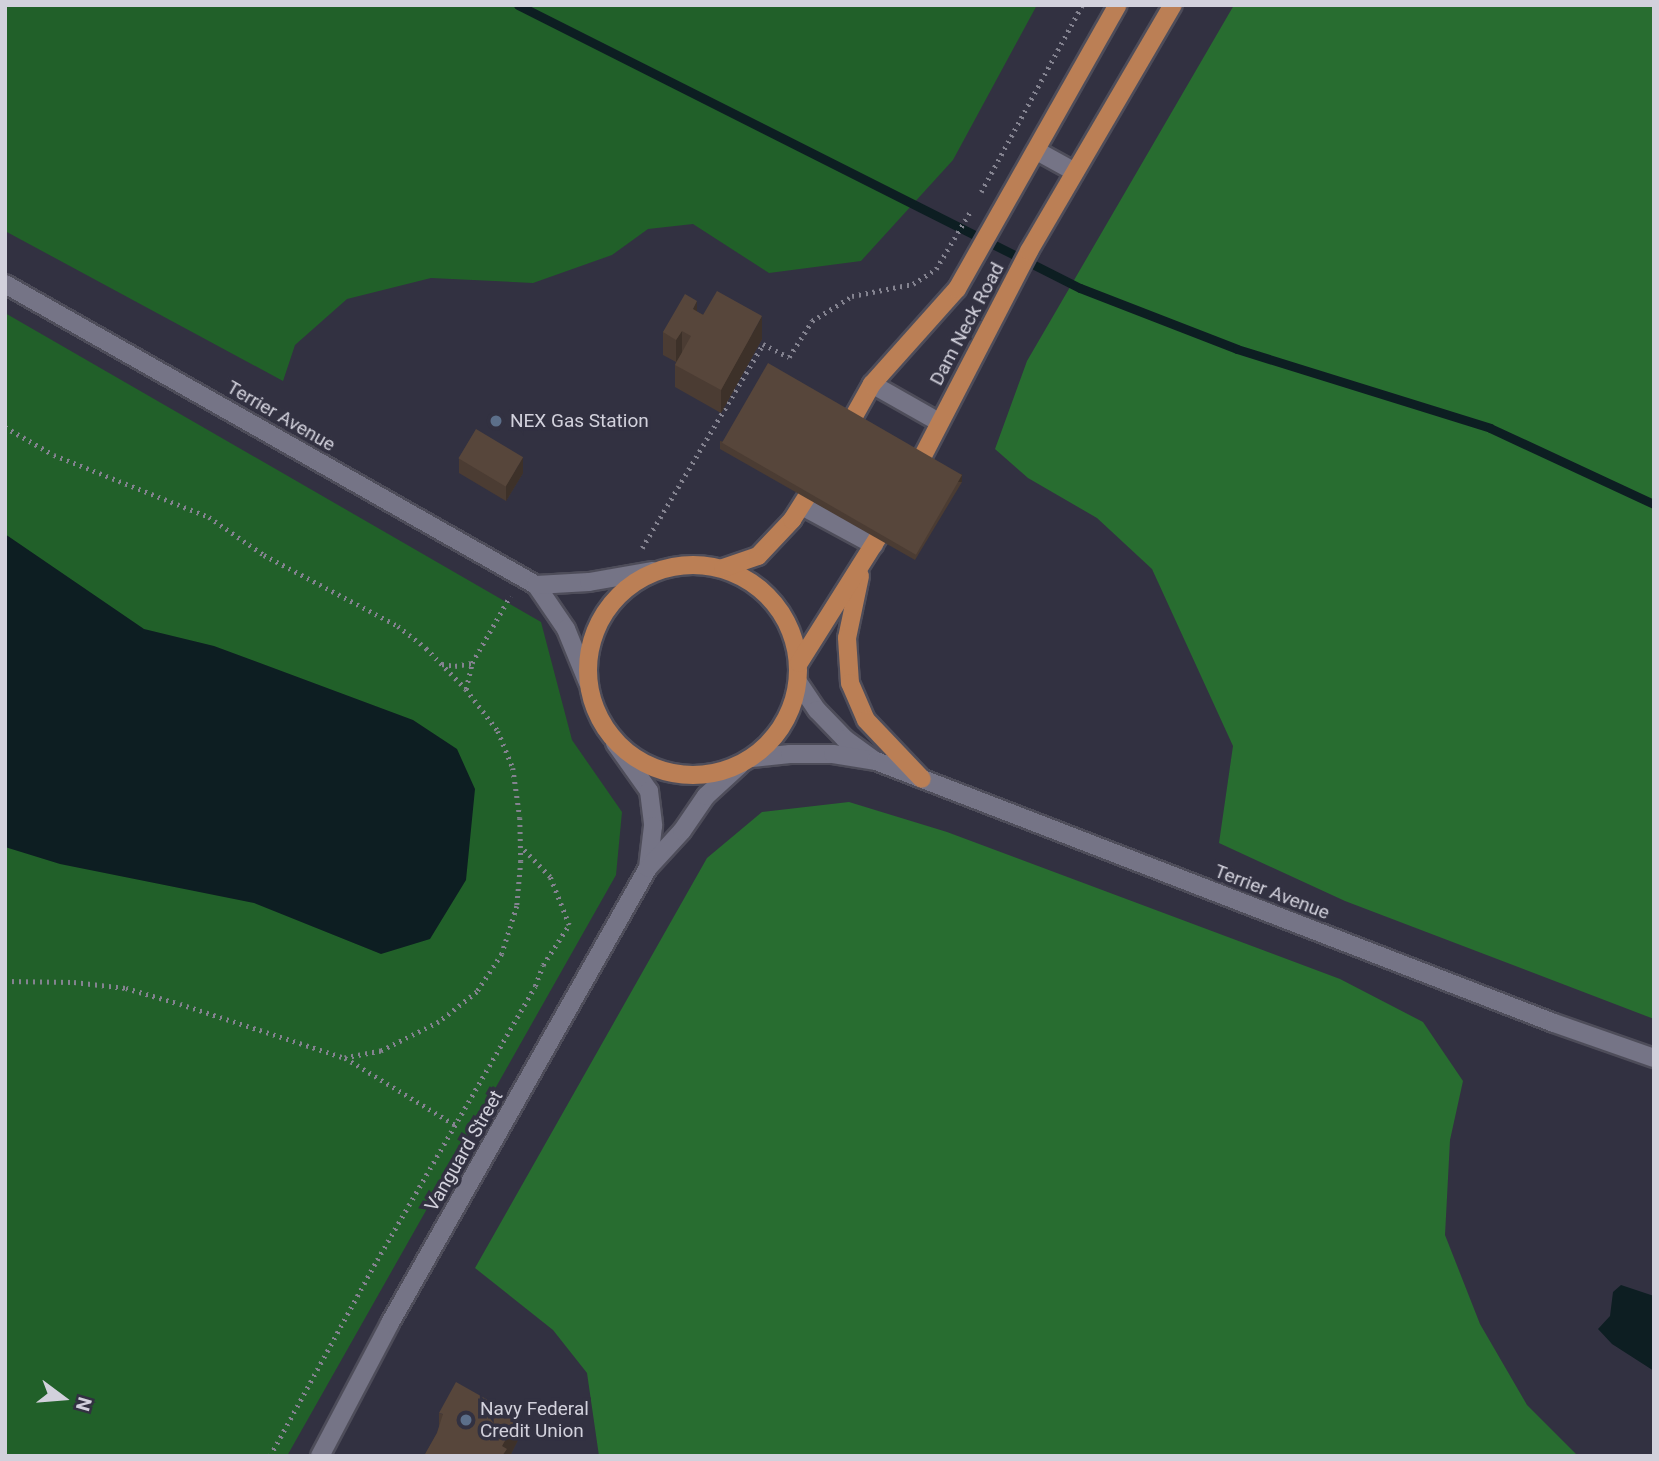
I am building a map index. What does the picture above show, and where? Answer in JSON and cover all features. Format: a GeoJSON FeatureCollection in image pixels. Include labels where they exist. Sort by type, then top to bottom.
{"type":"FeatureCollection","features":[{"type":"Feature","properties":{"kind":"main road","name":"Dam Neck Road"},"geometry":{"type":"LineString","coordinates":[[723,568],[758,555],[792,520],[872,384],[957,289],[1118,5]]}},
{"type":"Feature","properties":{"kind":"main road","name":"Dam Neck Road"},"geometry":{"type":"LineString","coordinates":[[907,486],[1007,290],[1173,5]]}},
{"type":"Feature","properties":{"kind":"main road"},"geometry":{"type":"LineString","coordinates":[[799,663],[895,509]]}},
{"type":"Feature","properties":{"kind":"main road"},"geometry":{"type":"LineString","coordinates":[[688,564],[723,568],[752,582],[775,603],[791,631],[799,663],[798,682],[790,711],[780,729],[746,762],[707,775],[673,775],[642,763],[615,743],[596,715],[587,683],[589,649],[601,616],[624,589],[653,571],[688,564]]}},
{"type":"Feature","properties":{"kind":"main road"},"geometry":{"type":"LineString","coordinates":[[863,564],[847,638],[850,683],[866,720],[922,779]]}},
{"type":"Feature","properties":{"kind":"street"},"geometry":{"type":"LineString","coordinates":[[1037,150],[1075,172]]}},
{"type":"Feature","properties":{"kind":"street","name":"Terrier Avenue"},"geometry":{"type":"LineString","coordinates":[[5,284],[536,585],[566,629],[587,683]]}},
{"type":"Feature","properties":{"kind":"street"},"geometry":{"type":"LineString","coordinates":[[872,384],[939,422]]}},
{"type":"Feature","properties":{"kind":"street"},"geometry":{"type":"LineString","coordinates":[[802,506],[874,545]]}},
{"type":"Feature","properties":{"kind":"street"},"geometry":{"type":"LineString","coordinates":[[536,585],[589,582],[653,571]]}},
{"type":"Feature","properties":{"kind":"street","name":"Terrier Avenue"},"geometry":{"type":"LineString","coordinates":[[798,682],[835,730],[876,761]]}},
{"type":"Feature","properties":{"kind":"street","name":"Vanguard Street"},"geometry":{"type":"LineString","coordinates":[[615,743],[649,790],[653,826],[648,868]]}},
{"type":"Feature","properties":{"kind":"street","name":"Terrier Avenue"},"geometry":{"type":"LineString","coordinates":[[746,762],[790,754],[833,754],[876,761],[1541,1018],[1654,1058]]}},
{"type":"Feature","properties":{"kind":"street","name":"Vanguard Street"},"geometry":{"type":"LineString","coordinates":[[320,1456],[390,1323],[648,868],[706,796],[746,762]]}},
{"type":"Feature","properties":{"kind":"path"},"geometry":{"type":"LineString","coordinates":[[980,194],[1082,5]]}},
{"type":"Feature","properties":{"kind":"path"},"geometry":{"type":"LineString","coordinates":[[635,554],[648,542],[763,344],[789,357],[812,321],[852,296],[914,284],[936,269],[972,208]]}},
{"type":"Feature","properties":{"kind":"path"},"geometry":{"type":"LineString","coordinates":[[5,427],[54,455],[209,517],[264,555],[398,626],[466,689],[498,731],[513,768],[521,846],[517,906],[502,954],[477,992],[439,1022],[381,1051],[345,1058]]}},
{"type":"Feature","properties":{"kind":"path"},"geometry":{"type":"LineString","coordinates":[[466,689],[466,678],[472,663],[511,593]]}},
{"type":"Feature","properties":{"kind":"path"},"geometry":{"type":"LineString","coordinates":[[441,664],[455,666],[472,663]]}},
{"type":"Feature","properties":{"kind":"path"},"geometry":{"type":"LineString","coordinates":[[270,1456],[454,1125],[535,986],[543,965],[569,925],[550,877],[521,846]]}},
{"type":"Feature","properties":{"kind":"path"},"geometry":{"type":"LineString","coordinates":[[5,981],[74,982],[126,988],[345,1058],[454,1125]]}},
{"type":"Feature","properties":{"kind":"green space"},"geometry":{"type":"Polygon","coordinates":[[[5,5],[1037,5],[953,160],[861,261],[769,273],[693,224],[648,229],[612,255],[533,283],[431,278],[347,299],[295,345],[283,381],[5,231],[5,5]]]}},
{"type":"Feature","properties":{"kind":"green space"},"geometry":{"type":"Polygon","coordinates":[[[1234,5],[1654,5],[1654,1019],[1345,901],[1219,843],[1233,746],[1152,569],[1097,518],[1028,478],[995,449],[1027,361],[1234,5]]]}},
{"type":"Feature","properties":{"kind":"green space"},"geometry":{"type":"Polygon","coordinates":[[[5,313],[541,622],[572,740],[622,812],[616,875],[287,1456],[5,1456],[5,313]]]}},
{"type":"Feature","properties":{"kind":"green space"},"geometry":{"type":"Polygon","coordinates":[[[849,802],[947,832],[1340,979],[1423,1022],[1463,1081],[1450,1140],[1445,1235],[1480,1324],[1527,1405],[1578,1456],[599,1456],[587,1373],[553,1330],[475,1268],[707,858],[762,812],[849,802]]]}},
{"type":"Feature","properties":{"kind":"shaded area"},"geometry":{"type":"Polygon","coordinates":[[[5,534],[144,629],[214,646],[413,720],[457,749],[475,789],[466,880],[430,939],[381,954],[254,903],[60,864],[5,847],[5,534]]]}},
{"type":"Feature","properties":{"kind":"shaded area"},"geometry":{"type":"Polygon","coordinates":[[[1621,1285],[1654,1296],[1654,1371],[1612,1344],[1598,1329],[1610,1316],[1613,1292],[1621,1285]]]}},
{"type":"Feature","properties":{"kind":"building"},"geometry":{"type":"Polygon","coordinates":[[[717,291],[762,316],[721,390],[675,365],[691,336],[682,331],[676,340],[663,332],[685,294],[697,301],[693,309],[703,315],[717,291]]]}},
{"type":"Feature","properties":{"kind":"building"},"geometry":{"type":"Polygon","coordinates":[[[768,363],[962,475],[916,555],[722,443],[768,363]]]}},
{"type":"Feature","properties":{"kind":"building"},"geometry":{"type":"Polygon","coordinates":[[[476,429],[523,457],[506,486],[458,458],[476,429]]]}},
{"type":"Feature","properties":{"kind":"building"},"geometry":{"type":"Polygon","coordinates":[[[456,1382],[518,1417],[502,1446],[507,1449],[502,1456],[424,1456],[437,1433],[443,1414],[439,1413],[456,1382]]]}},
{"type":"Feature","properties":{"kind":"waterway"},"geometry":{"type":"LineString","coordinates":[[518,5],[1080,288],[1237,349],[1490,428],[1654,504]]}},
{"type":"Feature","properties":{"kind":"place","name":"NEX Gas Station"},"geometry":{"type":"Point","coordinates":[496,421]}},
{"type":"Feature","properties":{"kind":"place","name":"Navy Federal Credit Union"},"geometry":{"type":"Point","coordinates":[466,1420]}}]}
